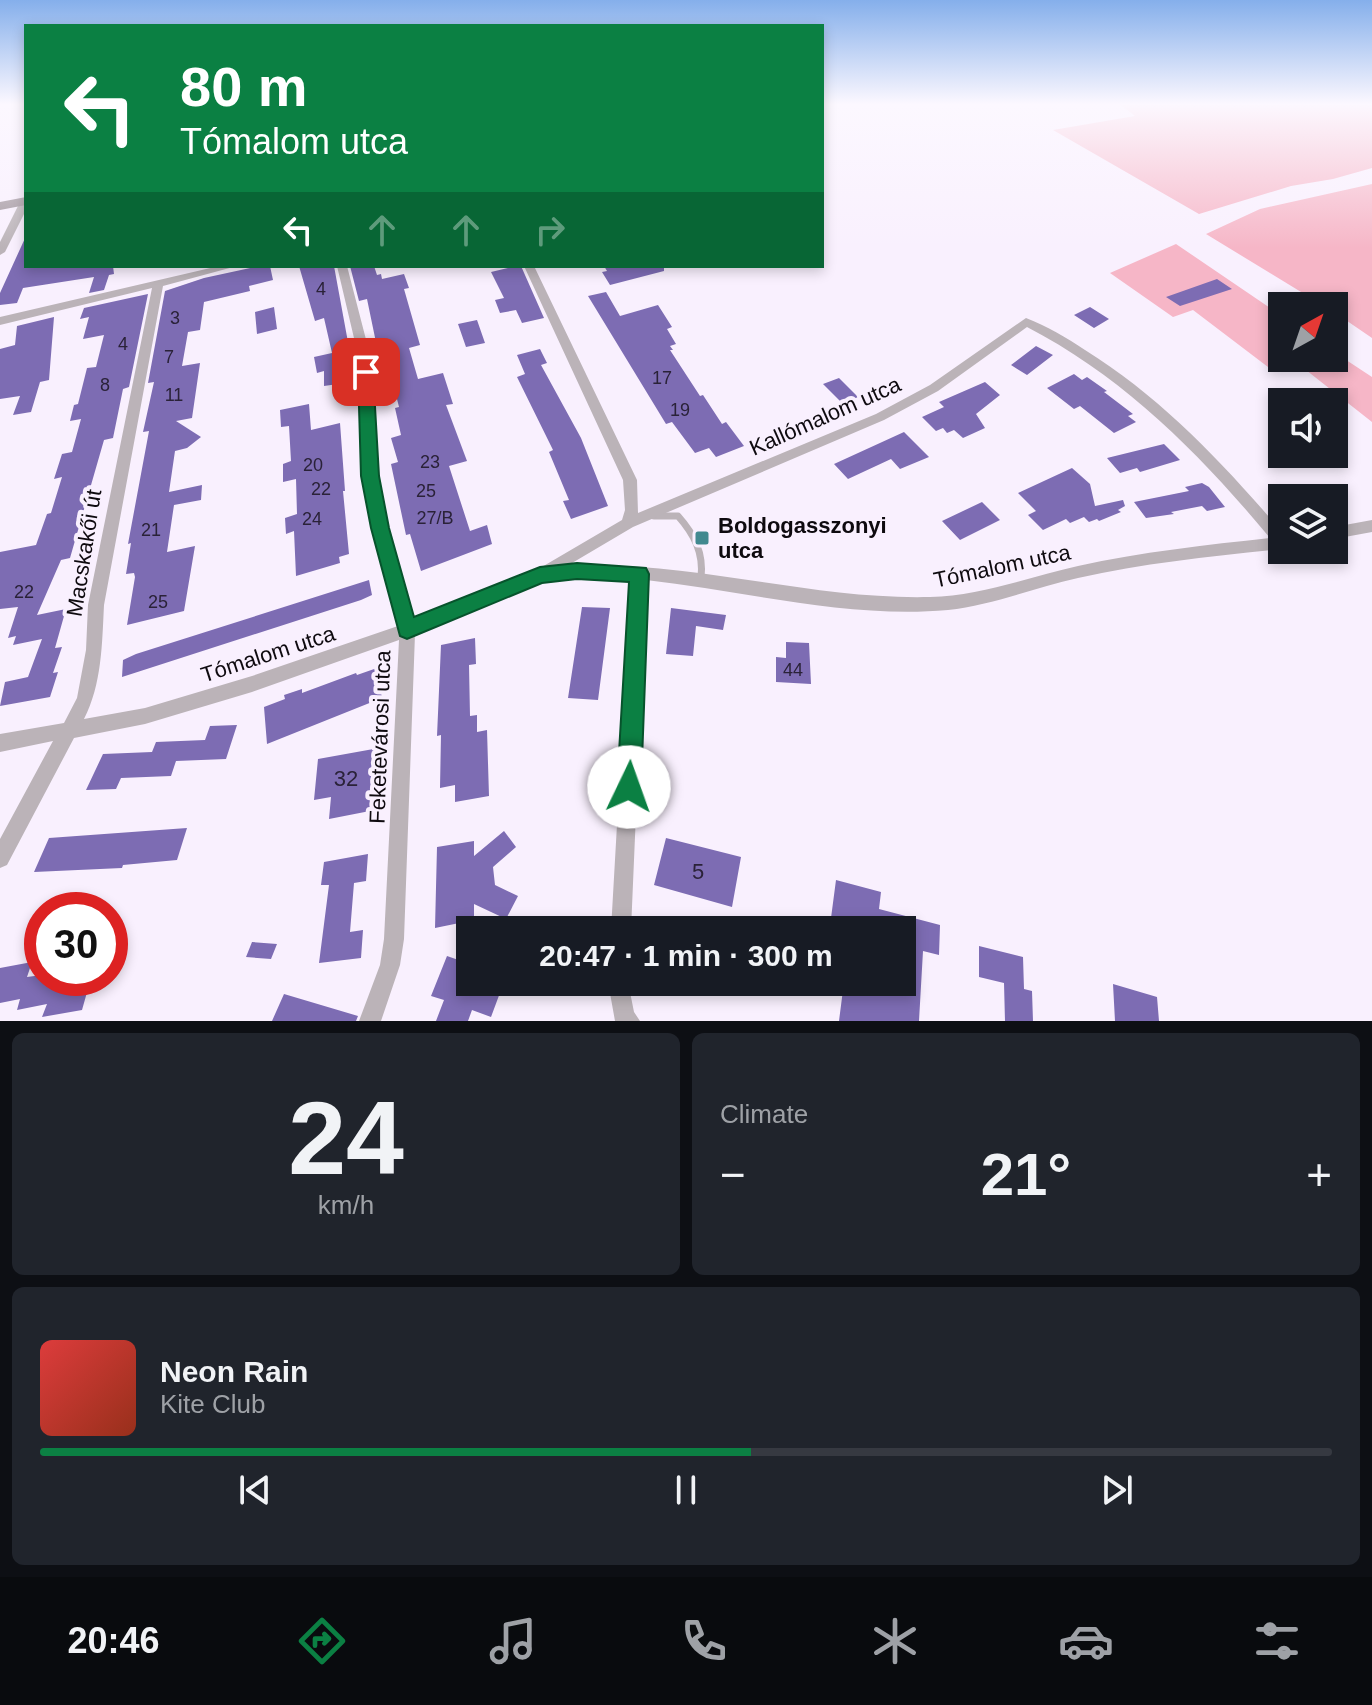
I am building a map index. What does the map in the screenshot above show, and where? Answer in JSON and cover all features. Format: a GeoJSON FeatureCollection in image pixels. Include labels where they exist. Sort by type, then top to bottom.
{"type":"FeatureCollection","features":[{"type":"Feature","properties":{"kind":"main road"},"geometry":{"type":"LineString","coordinates":[[0,206],[24,202]]}},
{"type":"Feature","properties":{"kind":"street"},"geometry":{"type":"LineString","coordinates":[[0,252],[24,204]]}},
{"type":"Feature","properties":{"kind":"street"},"geometry":{"type":"LineString","coordinates":[[0,321],[224,268]]}},
{"type":"Feature","properties":{"kind":"street","name":"Feketevárosi utca"},"geometry":{"type":"LineString","coordinates":[[342,268],[364,355],[370,476],[380,528],[407,630],[394,939],[390,965],[370,1021]]}},
{"type":"Feature","properties":{"kind":"street"},"geometry":{"type":"LineString","coordinates":[[530,268],[630,480],[632,510],[628,523]]}},
{"type":"Feature","properties":{"kind":"street","name":"Macskakői út"},"geometry":{"type":"LineString","coordinates":[[0,858],[72,730],[85,700],[94,650],[96,605],[158,285]]}},
{"type":"Feature","properties":{"kind":"street","name":"Kallómalom utca"},"geometry":{"type":"LineString","coordinates":[[628,523],[880,417],[934,388],[1026,322],[1082,353],[1168,421],[1215,464],[1268,526]]}},
{"type":"Feature","properties":{"kind":"street","name":"Tómalom utca"},"geometry":{"type":"LineString","coordinates":[[0,743],[145,716],[252,684],[407,630],[540,575],[628,523]]}},
{"type":"Feature","properties":{"kind":"street"},"geometry":{"type":"LineString","coordinates":[[1348,530],[1372,526]]}},
{"type":"Feature","properties":{"kind":"street","name":"Tómalom utca"},"geometry":{"type":"LineString","coordinates":[[540,575],[577,571],[701,578],[864,602],[934,604],[987,595],[1143,558],[1268,544]]}},
{"type":"Feature","properties":{"kind":"street"},"geometry":{"type":"LineString","coordinates":[[622,916],[639,574]]}},
{"type":"Feature","properties":{"kind":"street"},"geometry":{"type":"LineString","coordinates":[[621,996],[625,1019],[629,1021]]}},
{"type":"Feature","properties":{"kind":"lane"},"geometry":{"type":"LineString","coordinates":[[628,523],[669,514],[678,516],[699,548],[703,569],[701,578]]}},
{"type":"Feature","properties":{"kind":"shaded area"},"geometry":{"type":"Polygon","coordinates":[[[1092,153],[1372,153],[1372,168],[1291,186],[1199,214],[1092,153]]]}},
{"type":"Feature","properties":{"kind":"shaded area"},"geometry":{"type":"Polygon","coordinates":[[[1372,184],[1372,338],[1348,322],[1348,292],[1301,292],[1206,234],[1260,209],[1372,184]]]}},
{"type":"Feature","properties":{"kind":"shaded area"},"geometry":{"type":"Polygon","coordinates":[[[1176,244],[1268,306],[1268,367],[1193,310],[1173,317],[1110,273],[1176,244]]]}},
{"type":"Feature","properties":{"kind":"shaded area"},"geometry":{"type":"Polygon","coordinates":[[[1348,361],[1372,377],[1372,422],[1348,403],[1348,388],[1329,388],[1309,372],[1348,372],[1348,361]]]}},
{"type":"Feature","properties":{"kind":"building"},"geometry":{"type":"Polygon","coordinates":[[[24,240],[24,268],[113,268],[114,274],[109,275],[104,290],[89,293],[94,277],[23,288],[17,303],[0,305],[0,293],[24,240]]]}},
{"type":"Feature","properties":{"kind":"building"},"geometry":{"type":"Polygon","coordinates":[[[251,268],[270,268],[273,280],[249,286],[250,291],[204,302],[200,330],[188,332],[182,366],[200,363],[192,418],[176,421],[201,437],[187,448],[175,451],[169,492],[202,485],[201,500],[174,505],[167,552],[195,546],[184,611],[127,625],[135,577],[134,573],[126,574],[131,543],[128,544],[149,431],[143,432],[154,382],[148,383],[165,291],[204,278],[251,268]]]}},
{"type":"Feature","properties":{"kind":"building"},"geometry":{"type":"Polygon","coordinates":[[[300,268],[334,268],[352,364],[353,389],[338,392],[338,384],[324,386],[324,371],[317,373],[314,357],[332,353],[324,318],[315,321],[300,268]]]}},
{"type":"Feature","properties":{"kind":"building"},"geometry":{"type":"Polygon","coordinates":[[[351,268],[375,268],[382,279],[404,274],[409,288],[404,289],[420,345],[409,348],[418,379],[443,373],[453,404],[446,405],[467,461],[449,466],[470,531],[487,525],[492,544],[421,571],[410,534],[406,535],[391,464],[398,462],[391,438],[401,435],[395,408],[399,407],[392,379],[384,381],[367,299],[359,301],[351,268]]]}},
{"type":"Feature","properties":{"kind":"building"},"geometry":{"type":"Polygon","coordinates":[[[522,268],[544,318],[522,323],[516,310],[500,313],[495,300],[504,298],[491,272],[522,268]]]}},
{"type":"Feature","properties":{"kind":"building"},"geometry":{"type":"Polygon","coordinates":[[[605,268],[664,268],[664,271],[610,285],[602,272],[607,271],[605,268]]]}},
{"type":"Feature","properties":{"kind":"building"},"geometry":{"type":"Polygon","coordinates":[[[1217,279],[1232,289],[1180,306],[1166,297],[1217,279]]]}},
{"type":"Feature","properties":{"kind":"building"},"geometry":{"type":"Polygon","coordinates":[[[606,292],[620,316],[658,305],[672,327],[667,329],[676,344],[670,346],[673,350],[670,350],[700,396],[703,395],[722,424],[726,422],[744,446],[716,457],[709,448],[695,453],[672,422],[666,424],[588,296],[606,292]]]}},
{"type":"Feature","properties":{"kind":"building"},"geometry":{"type":"Polygon","coordinates":[[[148,294],[129,387],[123,389],[113,438],[104,440],[70,558],[61,560],[37,615],[66,609],[55,648],[62,647],[53,673],[58,672],[50,697],[0,706],[5,682],[28,677],[42,639],[13,645],[16,636],[8,638],[18,607],[0,609],[0,552],[36,545],[47,514],[51,513],[62,477],[54,479],[62,454],[72,452],[81,419],[70,421],[74,405],[78,404],[87,368],[96,367],[104,335],[83,339],[89,317],[80,319],[84,308],[148,294]]]}},
{"type":"Feature","properties":{"kind":"building"},"geometry":{"type":"Polygon","coordinates":[[[274,307],[277,329],[257,334],[255,312],[274,307]]]}},
{"type":"Feature","properties":{"kind":"building"},"geometry":{"type":"Polygon","coordinates":[[[1090,307],[1109,319],[1094,328],[1074,315],[1090,307]]]}},
{"type":"Feature","properties":{"kind":"building"},"geometry":{"type":"Polygon","coordinates":[[[54,317],[49,380],[40,382],[31,412],[13,415],[20,396],[0,399],[0,349],[15,345],[17,326],[54,317]]]}},
{"type":"Feature","properties":{"kind":"building"},"geometry":{"type":"Polygon","coordinates":[[[477,320],[485,343],[466,347],[458,324],[477,320]]]}},
{"type":"Feature","properties":{"kind":"building"},"geometry":{"type":"Polygon","coordinates":[[[1036,346],[1053,355],[1027,375],[1011,365],[1036,346]]]}},
{"type":"Feature","properties":{"kind":"building"},"geometry":{"type":"Polygon","coordinates":[[[540,349],[547,363],[541,365],[581,438],[608,506],[571,519],[563,501],[569,500],[549,452],[553,450],[517,377],[525,374],[517,355],[540,349]]]}},
{"type":"Feature","properties":{"kind":"building"},"geometry":{"type":"Polygon","coordinates":[[[1074,374],[1082,380],[1087,377],[1107,391],[1104,392],[1133,414],[1128,416],[1136,422],[1114,433],[1080,406],[1074,409],[1047,388],[1074,374]]]}},
{"type":"Feature","properties":{"kind":"building"},"geometry":{"type":"Polygon","coordinates":[[[839,378],[858,397],[843,404],[823,384],[839,378]]]}},
{"type":"Feature","properties":{"kind":"building"},"geometry":{"type":"Polygon","coordinates":[[[985,382],[1000,395],[976,414],[985,428],[963,438],[954,430],[947,433],[943,428],[936,431],[922,417],[944,407],[939,402],[985,382]]]}},
{"type":"Feature","properties":{"kind":"building"},"geometry":{"type":"Polygon","coordinates":[[[309,404],[311,430],[340,423],[349,554],[339,557],[340,563],[296,576],[294,531],[286,534],[285,518],[297,514],[296,479],[283,482],[283,464],[291,461],[289,426],[281,427],[280,410],[309,404]]]}},
{"type":"Feature","properties":{"kind":"building"},"geometry":{"type":"Polygon","coordinates":[[[904,432],[929,457],[900,469],[891,459],[848,479],[834,464],[904,432]]]}},
{"type":"Feature","properties":{"kind":"building"},"geometry":{"type":"Polygon","coordinates":[[[1164,444],[1180,460],[1140,472],[1137,468],[1120,473],[1107,458],[1164,444]]]}},
{"type":"Feature","properties":{"kind":"building"},"geometry":{"type":"Polygon","coordinates":[[[1072,468],[1090,484],[1095,506],[1123,500],[1125,506],[1118,510],[1121,512],[1099,521],[1089,522],[1084,517],[1070,523],[1066,519],[1043,530],[1028,515],[1036,511],[1018,493],[1072,468]]]}},
{"type":"Feature","properties":{"kind":"building"},"geometry":{"type":"Polygon","coordinates":[[[1202,483],[1225,507],[1207,511],[1202,506],[1146,518],[1134,502],[1189,491],[1185,487],[1202,483]]]}},
{"type":"Feature","properties":{"kind":"building"},"geometry":{"type":"Polygon","coordinates":[[[982,502],[1000,520],[960,540],[942,521],[982,502]]]}},
{"type":"Feature","properties":{"kind":"building"},"geometry":{"type":"Polygon","coordinates":[[[369,580],[372,595],[361,600],[122,677],[123,660],[136,654],[369,580]]]}},
{"type":"Feature","properties":{"kind":"building"},"geometry":{"type":"Polygon","coordinates":[[[582,607],[610,608],[598,700],[568,698],[582,607]]]}},
{"type":"Feature","properties":{"kind":"building"},"geometry":{"type":"Polygon","coordinates":[[[671,608],[726,615],[723,630],[696,626],[693,656],[666,654],[671,608]]]}},
{"type":"Feature","properties":{"kind":"building"},"geometry":{"type":"Polygon","coordinates":[[[475,638],[476,664],[469,665],[470,716],[477,715],[477,732],[487,730],[489,796],[455,802],[455,785],[440,788],[441,735],[437,736],[441,645],[475,638]]]}},
{"type":"Feature","properties":{"kind":"building"},"geometry":{"type":"Polygon","coordinates":[[[786,642],[809,643],[811,684],[776,682],[776,657],[786,658],[786,642]]]}},
{"type":"Feature","properties":{"kind":"building"},"geometry":{"type":"Polygon","coordinates":[[[377,668],[382,698],[267,744],[264,707],[285,699],[284,695],[302,689],[302,693],[377,668]]]}},
{"type":"Feature","properties":{"kind":"building"},"geometry":{"type":"Polygon","coordinates":[[[237,725],[226,759],[176,761],[171,776],[121,778],[116,789],[86,790],[103,754],[152,752],[156,742],[205,740],[210,726],[237,725]]]}},
{"type":"Feature","properties":{"kind":"building"},"geometry":{"type":"Polygon","coordinates":[[[379,748],[375,810],[329,819],[331,797],[314,800],[318,759],[379,748]]]}},
{"type":"Feature","properties":{"kind":"building"},"geometry":{"type":"Polygon","coordinates":[[[187,828],[177,860],[123,865],[122,868],[34,872],[49,838],[187,828]]]}},
{"type":"Feature","properties":{"kind":"building"},"geometry":{"type":"Polygon","coordinates":[[[504,831],[516,847],[493,867],[495,885],[518,896],[508,916],[500,916],[474,904],[474,916],[456,916],[456,924],[435,928],[437,847],[474,841],[474,856],[504,831]]]}},
{"type":"Feature","properties":{"kind":"building"},"geometry":{"type":"Polygon","coordinates":[[[666,838],[741,857],[732,907],[654,885],[666,838]]]}},
{"type":"Feature","properties":{"kind":"building"},"geometry":{"type":"Polygon","coordinates":[[[368,854],[366,881],[354,883],[350,932],[363,930],[361,958],[319,963],[329,885],[321,885],[324,862],[368,854]]]}},
{"type":"Feature","properties":{"kind":"building"},"geometry":{"type":"Polygon","coordinates":[[[836,880],[881,892],[879,909],[906,916],[831,916],[836,880]]]}},
{"type":"Feature","properties":{"kind":"building"},"geometry":{"type":"Polygon","coordinates":[[[916,919],[940,925],[939,955],[923,951],[919,1021],[839,1021],[842,996],[916,996],[916,919]]]}},
{"type":"Feature","properties":{"kind":"building"},"geometry":{"type":"Polygon","coordinates":[[[252,942],[277,944],[271,959],[246,957],[252,942]]]}},
{"type":"Feature","properties":{"kind":"building"},"geometry":{"type":"Polygon","coordinates":[[[979,946],[1023,957],[1024,989],[1032,991],[1033,1021],[1005,1021],[1004,983],[979,977],[979,946]]]}},
{"type":"Feature","properties":{"kind":"building"},"geometry":{"type":"Polygon","coordinates":[[[447,956],[456,959],[456,996],[499,996],[491,1017],[472,1010],[468,1021],[436,1021],[444,1000],[431,996],[447,956]]]}},
{"type":"Feature","properties":{"kind":"building"},"geometry":{"type":"Polygon","coordinates":[[[24,964],[24,996],[86,996],[82,1010],[42,1017],[47,1004],[17,1010],[20,999],[0,1003],[0,968],[24,964]]]}},
{"type":"Feature","properties":{"kind":"building"},"geometry":{"type":"Polygon","coordinates":[[[1113,984],[1157,997],[1159,1021],[1115,1021],[1113,984]]]}},
{"type":"Feature","properties":{"kind":"building"},"geometry":{"type":"Polygon","coordinates":[[[284,994],[358,1016],[356,1021],[272,1021],[284,994]]]}},
{"type":"Feature","properties":{"kind":"place","name":"Boldogasszonyi utca"},"geometry":{"type":"Point","coordinates":[702,538]}},
{"type":"Feature","properties":{"kind":"route"},"geometry":{"type":"LineString","coordinates":[[366,372],[370,476],[380,528],[407,630],[540,575],[577,571],[639,574],[629,787]]}}]}
